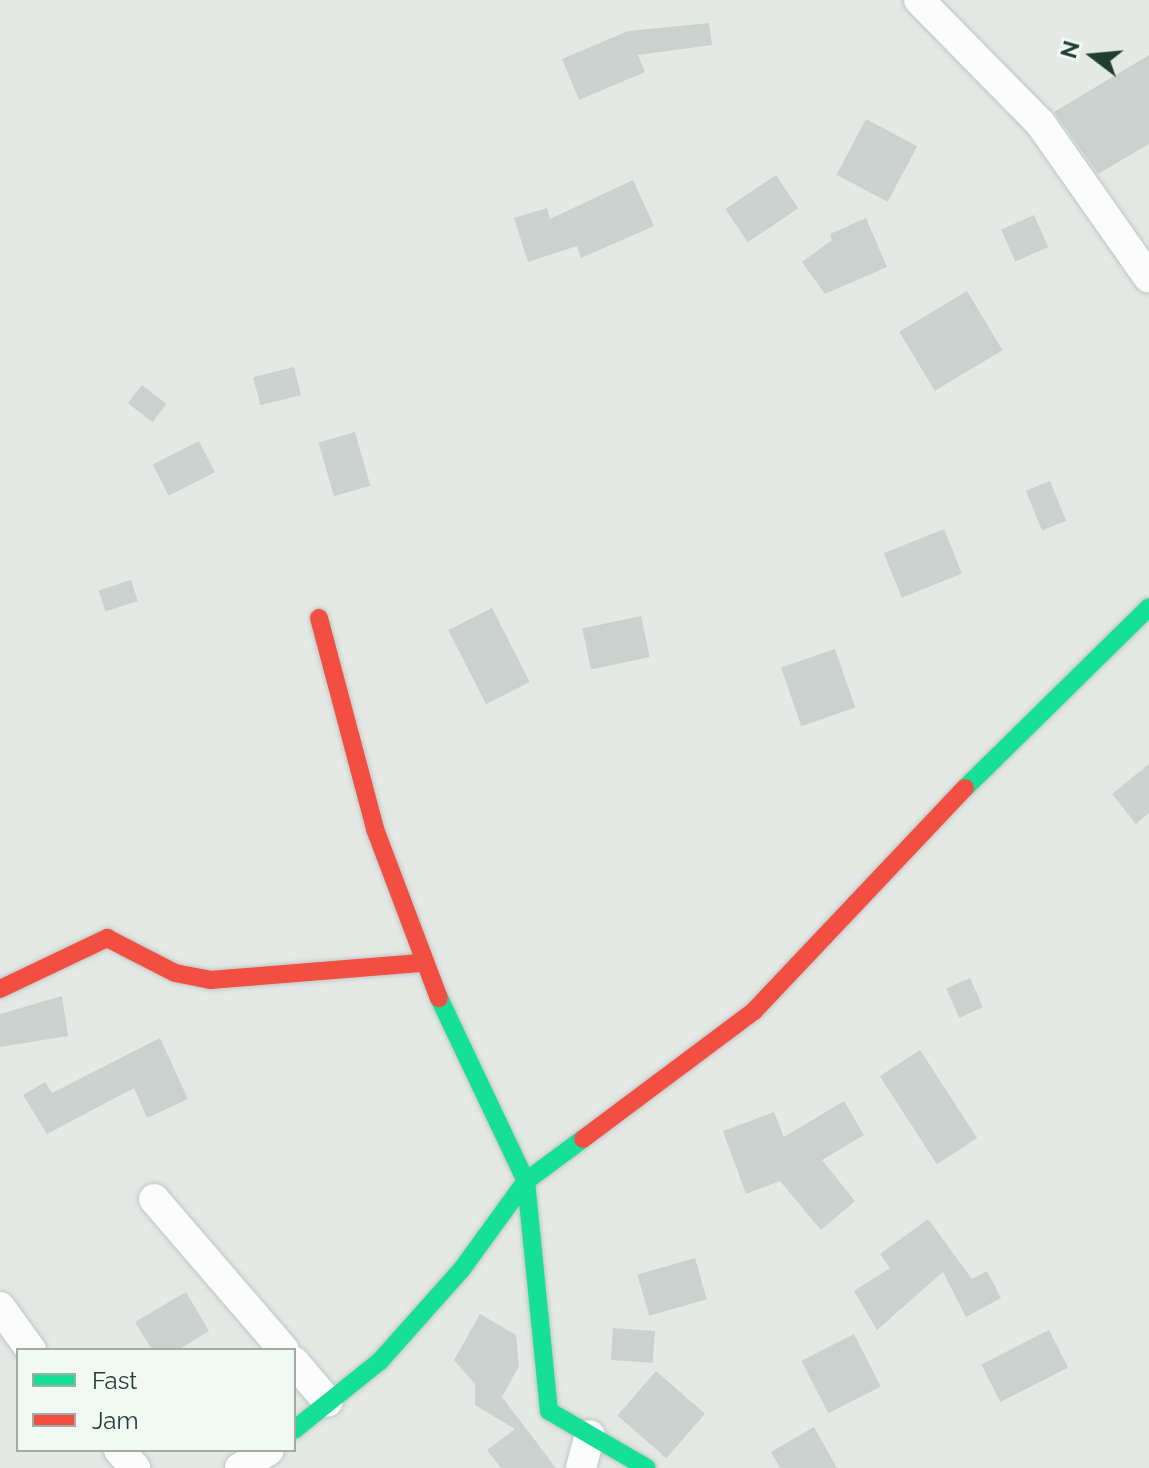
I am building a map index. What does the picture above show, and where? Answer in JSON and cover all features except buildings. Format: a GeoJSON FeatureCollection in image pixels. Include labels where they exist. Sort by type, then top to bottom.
{"type":"FeatureCollection","features":[{"type":"Feature","properties":{"kind":"street"},"geometry":{"type":"LineString","coordinates":[[919,0],[1040,123],[1149,278]]}},
{"type":"Feature","properties":{"kind":"street"},"geometry":{"type":"LineString","coordinates":[[296,1428],[380,1361],[462,1269],[526,1181],[754,1011],[1042,706],[1149,607]]}},
{"type":"Feature","properties":{"kind":"street"},"geometry":{"type":"LineString","coordinates":[[319,618],[375,829],[423,963],[526,1181],[549,1411],[647,1468]]}},
{"type":"Feature","properties":{"kind":"street"},"geometry":{"type":"LineString","coordinates":[[0,989],[107,938],[175,973],[210,980],[423,963]]}},
{"type":"Feature","properties":{"kind":"street"},"geometry":{"type":"LineString","coordinates":[[154,1199],[282,1348]]}},
{"type":"Feature","properties":{"kind":"street"},"geometry":{"type":"LineString","coordinates":[[0,1307],[30,1348]]}},
{"type":"Feature","properties":{"kind":"street"},"geometry":{"type":"LineString","coordinates":[[296,1364],[328,1402]]}},
{"type":"Feature","properties":{"kind":"street"},"geometry":{"type":"LineString","coordinates":[[581,1468],[590,1435]]}},
{"type":"Feature","properties":{"kind":"street"},"geometry":{"type":"LineString","coordinates":[[121,1452],[135,1468]]}},
{"type":"Feature","properties":{"kind":"street"},"geometry":{"type":"LineString","coordinates":[[240,1468],[266,1452]]}},
{"type":"Feature","properties":{"kind":"traffic: fast"},"geometry":{"type":"LineString","coordinates":[[965,788],[1149,607]]}},
{"type":"Feature","properties":{"kind":"traffic: fast"},"geometry":{"type":"LineString","coordinates":[[439,998],[526,1181],[549,1411],[647,1468]]}},
{"type":"Feature","properties":{"kind":"traffic: fast"},"geometry":{"type":"LineString","coordinates":[[296,1428],[380,1361],[462,1269],[526,1181],[583,1139]]}},
{"type":"Feature","properties":{"kind":"traffic: jam"},"geometry":{"type":"LineString","coordinates":[[319,618],[375,829],[439,998]]}},
{"type":"Feature","properties":{"kind":"traffic: jam"},"geometry":{"type":"LineString","coordinates":[[583,1139],[754,1011],[965,788]]}},
{"type":"Feature","properties":{"kind":"traffic: jam"},"geometry":{"type":"LineString","coordinates":[[0,989],[107,938],[175,973],[210,980],[423,963]]}}]}
